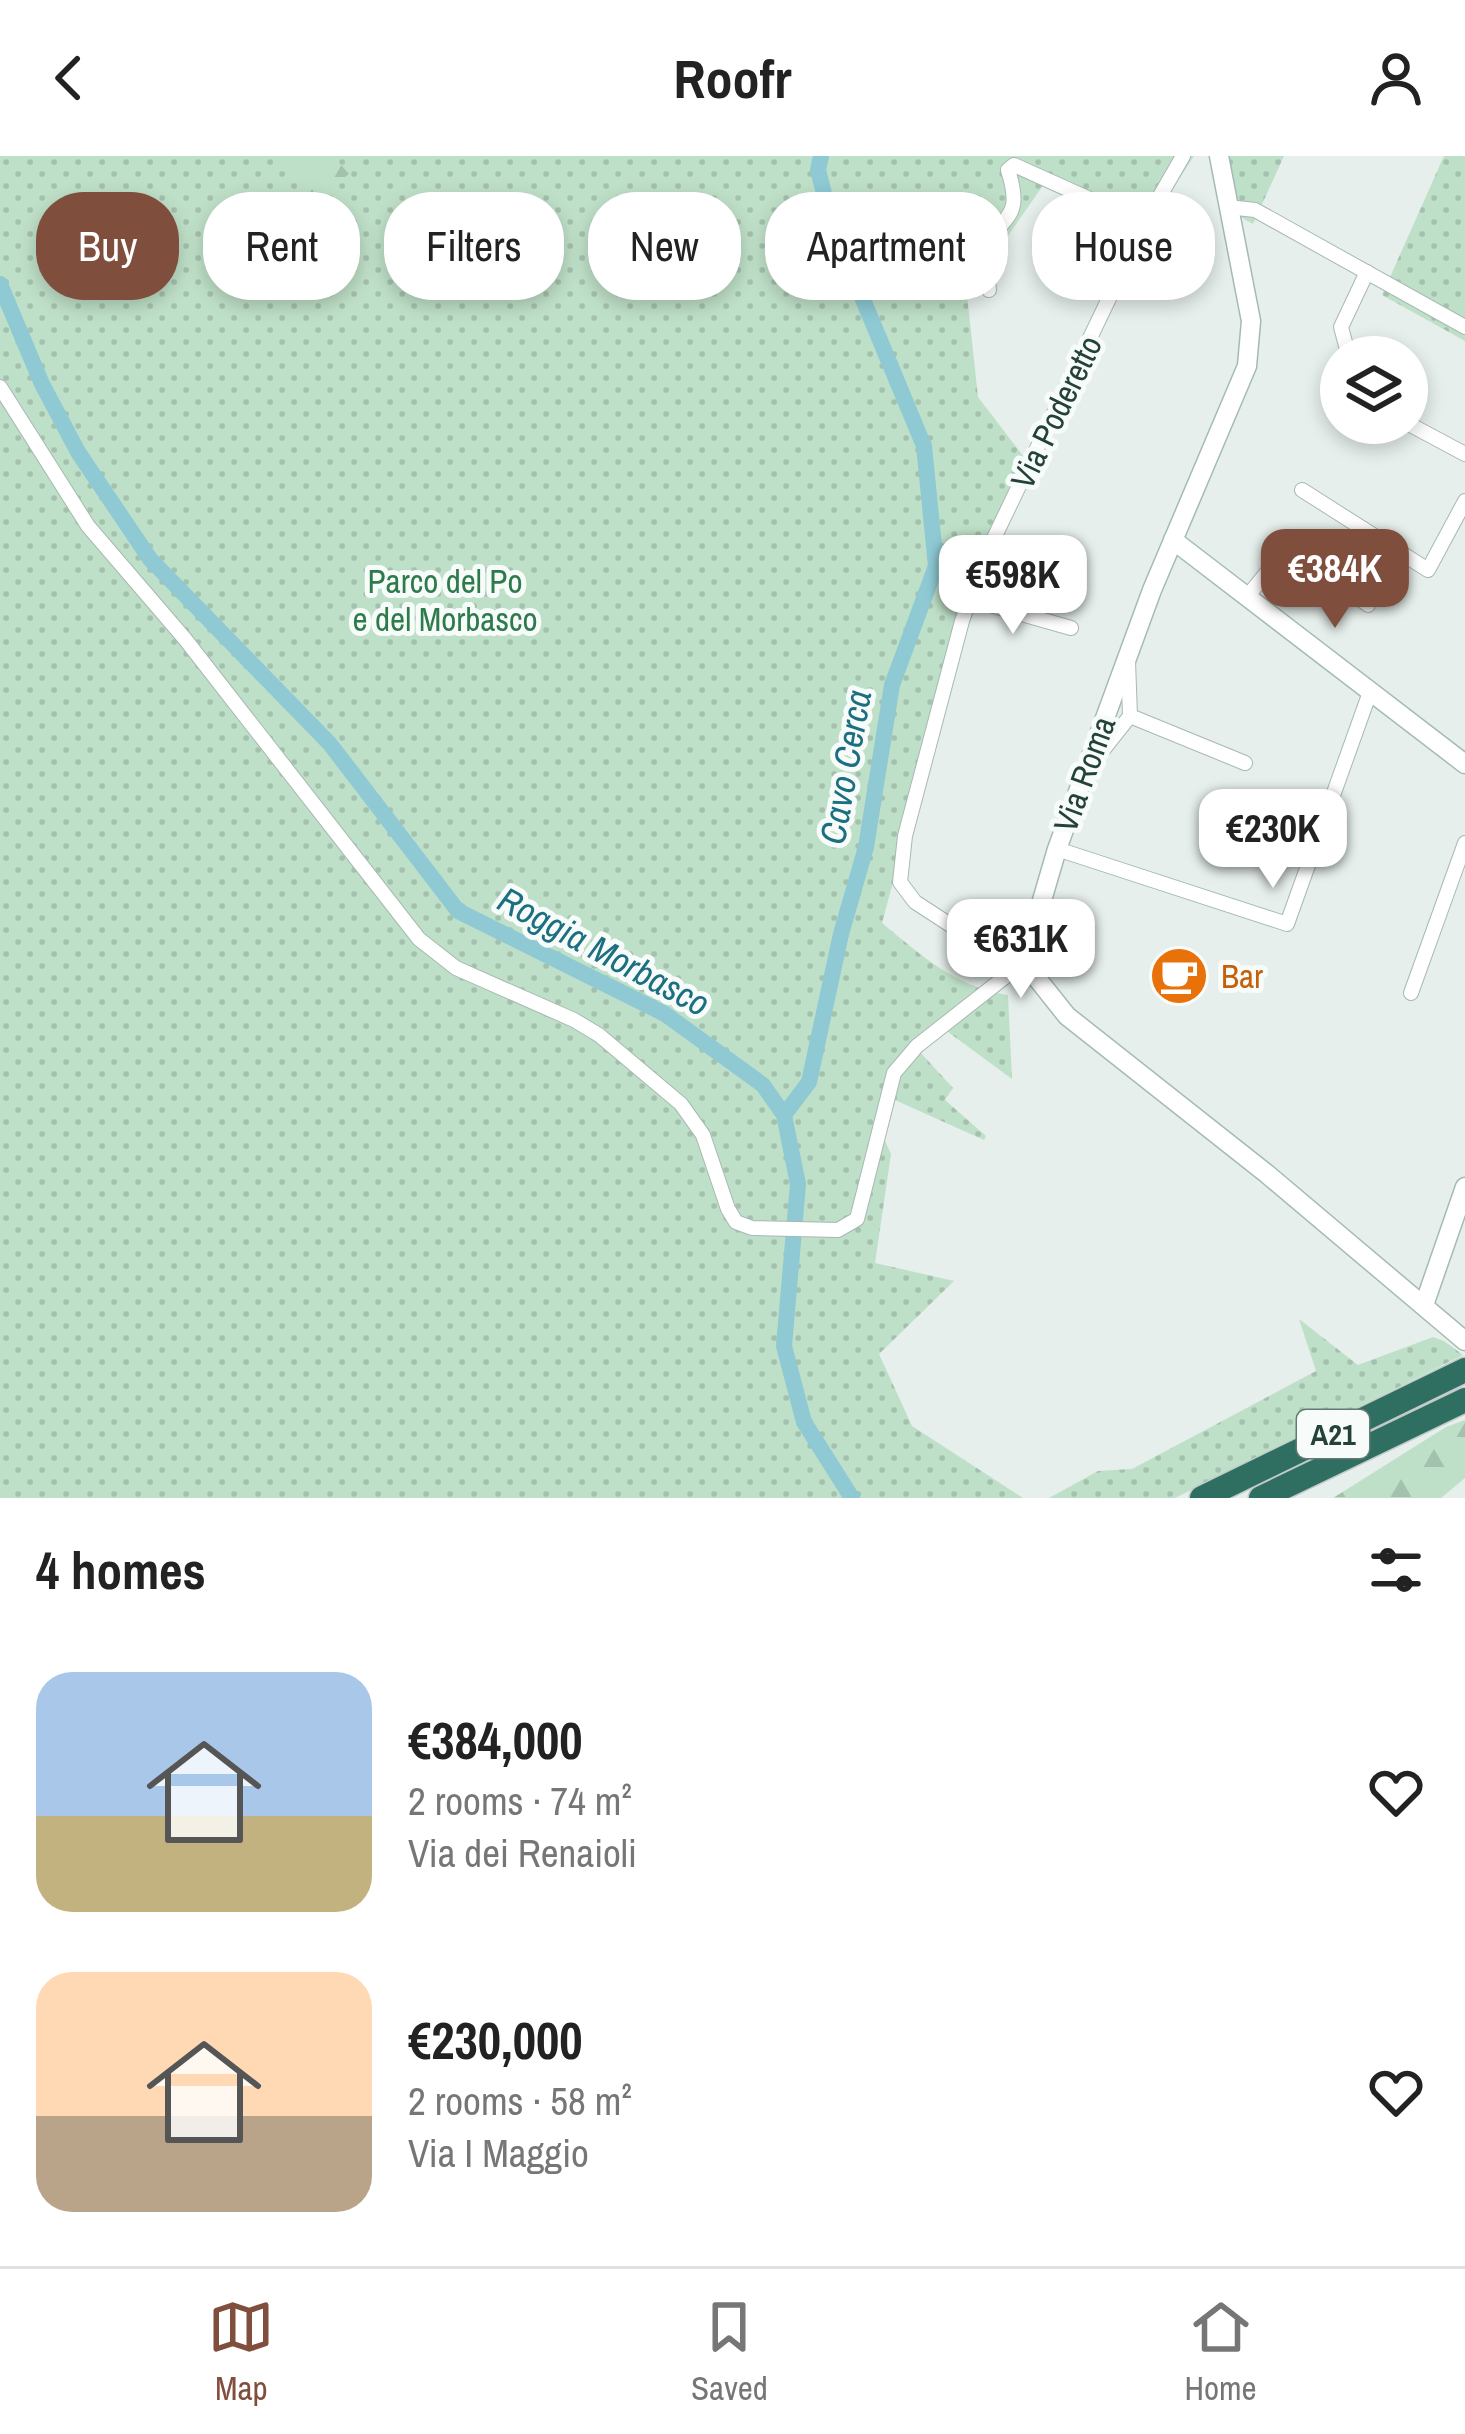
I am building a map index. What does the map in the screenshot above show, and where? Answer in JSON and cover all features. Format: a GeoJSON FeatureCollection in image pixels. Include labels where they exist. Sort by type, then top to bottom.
{"type":"FeatureCollection","features":[{"type":"Feature","properties":{"kind":"highway","name":"A21"},"geometry":{"type":"LineString","coordinates":[[1202,1498],[1465,1370]]}},
{"type":"Feature","properties":{"kind":"highway","name":"A21"},"geometry":{"type":"LineString","coordinates":[[1261,1498],[1465,1400]]}},
{"type":"Feature","properties":{"kind":"street","name":"Via Poderetto"},"geometry":{"type":"LineString","coordinates":[[1163,192],[1183,156]]}},
{"type":"Feature","properties":{"kind":"street","name":"Via Roma"},"geometry":{"type":"LineString","coordinates":[[1021,966],[1084,774],[1173,540],[1241,384],[1250,350],[1251,321],[1219,156]]}},
{"type":"Feature","properties":{"kind":"street"},"geometry":{"type":"LineString","coordinates":[[1008,220],[1014,187],[1008,170],[1013,165],[1073,192]]}},
{"type":"Feature","properties":{"kind":"street"},"geometry":{"type":"LineString","coordinates":[[1228,207],[1255,210],[1465,327]]}},
{"type":"Feature","properties":{"kind":"street"},"geometry":{"type":"LineString","coordinates":[[1343,336],[1341,327],[1367,272]]}},
{"type":"Feature","properties":{"kind":"street","name":"Via Poderetto"},"geometry":{"type":"LineString","coordinates":[[1021,966],[915,902],[900,882],[904,836],[983,561],[1108,300]]}},
{"type":"Feature","properties":{"kind":"street"},"geometry":{"type":"LineString","coordinates":[[0,387],[88,526],[185,639],[399,919],[456,968],[598,1035],[681,1104],[712,1156],[736,1222],[752,1228],[849,1226],[860,1215],[894,1073],[917,1046],[1021,966],[1067,1016],[1267,1174],[1465,1341]]}},
{"type":"Feature","properties":{"kind":"street"},"geometry":{"type":"LineString","coordinates":[[1428,434],[1465,454]]}},
{"type":"Feature","properties":{"kind":"street"},"geometry":{"type":"LineString","coordinates":[[1302,490],[1428,569],[1465,501]]}},
{"type":"Feature","properties":{"kind":"street"},"geometry":{"type":"LineString","coordinates":[[1173,540],[1465,764]]}},
{"type":"Feature","properties":{"kind":"street"},"geometry":{"type":"LineString","coordinates":[[1247,597],[1289,545],[1368,605]]}},
{"type":"Feature","properties":{"kind":"street"},"geometry":{"type":"LineString","coordinates":[[969,599],[1071,628]]}},
{"type":"Feature","properties":{"kind":"street"},"geometry":{"type":"LineString","coordinates":[[1084,774],[1130,716],[1128,656]]}},
{"type":"Feature","properties":{"kind":"street"},"geometry":{"type":"LineString","coordinates":[[1057,849],[1287,924],[1370,692]]}},
{"type":"Feature","properties":{"kind":"street"},"geometry":{"type":"LineString","coordinates":[[1130,716],[1245,763]]}},
{"type":"Feature","properties":{"kind":"street"},"geometry":{"type":"LineString","coordinates":[[1411,993],[1465,843]]}},
{"type":"Feature","properties":{"kind":"street"},"geometry":{"type":"LineString","coordinates":[[1424,1305],[1465,1186]]}},
{"type":"Feature","properties":{"kind":"green space","name":"Parco del Po e del Morbasco"},"geometry":{"type":"Polygon","coordinates":[[[0,156],[1194,156],[1171,192],[1062,192],[1044,184],[1032,192],[1032,201],[1008,236],[1008,192],[765,192],[765,300],[968,300],[978,397],[1033,469],[960,634],[882,923],[956,977],[1008,995],[1012,1079],[944,1029],[918,1050],[953,1088],[945,1100],[986,1136],[984,1140],[886,1096],[880,1130],[891,1154],[875,1263],[954,1281],[879,1354],[912,1426],[1023,1498],[0,1498],[0,156]]]}},
{"type":"Feature","properties":{"kind":"green space"},"geometry":{"type":"Polygon","coordinates":[[[277,156],[333,156],[349,174],[325,192],[303,192],[277,156]]]}},
{"type":"Feature","properties":{"kind":"green space"},"geometry":{"type":"Polygon","coordinates":[[[1216,156],[1284,156],[1253,224],[1222,207],[1216,156]]]}},
{"type":"Feature","properties":{"kind":"green space"},"geometry":{"type":"Polygon","coordinates":[[[1444,156],[1465,156],[1465,341],[1382,295],[1444,156]]]}},
{"type":"Feature","properties":{"kind":"green space"},"geometry":{"type":"Polygon","coordinates":[[[1299,1319],[1358,1365],[1433,1337],[1463,1355],[1175,1498],[1049,1498],[1098,1471],[1132,1469],[1316,1371],[1299,1319]]]}},
{"type":"Feature","properties":{"kind":"green space"},"geometry":{"type":"Polygon","coordinates":[[[1465,1420],[1465,1478],[1441,1498],[1333,1498],[1446,1427],[1465,1420]]]}},
{"type":"Feature","properties":{"kind":"waterway","name":"Cavo Cerca"},"geometry":{"type":"LineString","coordinates":[[784,1115],[809,1082],[841,934],[866,847],[892,685],[936,566],[924,446],[832,225],[818,170],[821,156]]}},
{"type":"Feature","properties":{"kind":"waterway","name":"Roggia Morbasco"},"geometry":{"type":"LineString","coordinates":[[0,284],[42,384],[78,452],[150,559],[330,744],[458,911],[665,1014],[763,1085],[784,1115],[798,1184],[784,1346],[804,1422],[852,1498]]}},
{"type":"Feature","properties":{"kind":"place","name":"Bar"},"geometry":{"type":"Point","coordinates":[1179,976]}}]}
